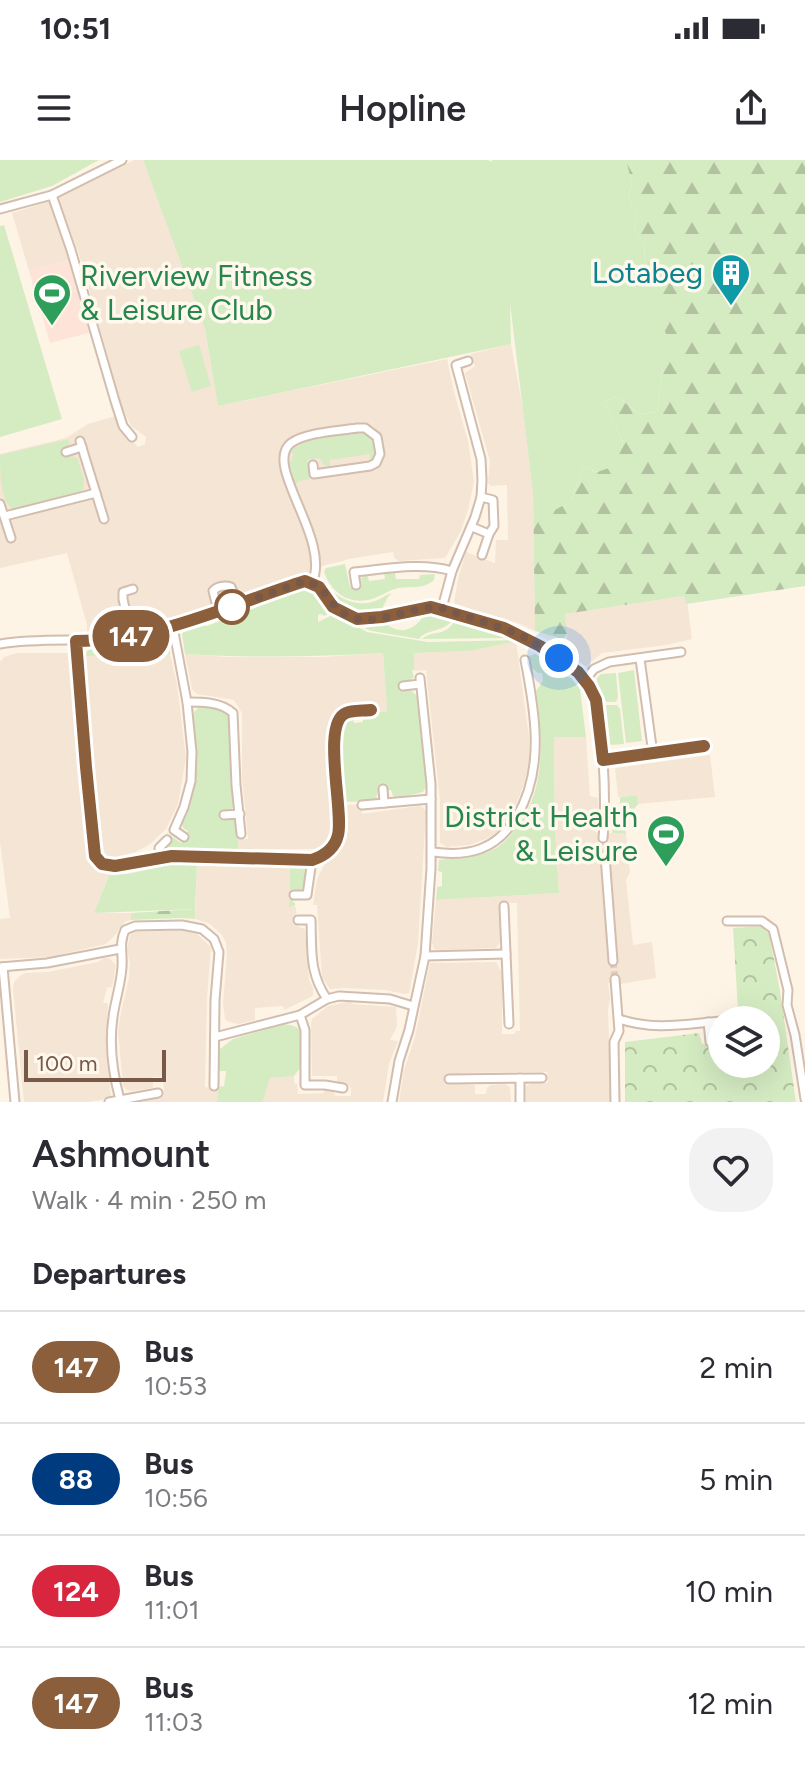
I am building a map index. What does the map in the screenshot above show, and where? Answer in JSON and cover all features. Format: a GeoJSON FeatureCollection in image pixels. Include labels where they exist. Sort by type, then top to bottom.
{"type":"FeatureCollection","features":[{"type":"Feature","properties":{"kind":"street"},"geometry":{"type":"LineString","coordinates":[[0,209],[52,195],[122,160]]}},
{"type":"Feature","properties":{"kind":"street"},"geometry":{"type":"LineString","coordinates":[[52,195],[123,426],[132,437]]}},
{"type":"Feature","properties":{"kind":"street"},"geometry":{"type":"LineString","coordinates":[[442,608],[452,571],[472,527],[481,497],[481,459],[456,365],[468,361]]}},
{"type":"Feature","properties":{"kind":"street"},"geometry":{"type":"LineString","coordinates":[[312,583],[316,574],[316,555],[309,529],[285,474],[285,449],[292,442],[309,436],[357,428],[365,428],[377,437],[380,454],[376,463],[370,466],[314,474],[313,465]]}},
{"type":"Feature","properties":{"kind":"street"},"geometry":{"type":"LineString","coordinates":[[66,452],[81,444],[104,519]]}},
{"type":"Feature","properties":{"kind":"street"},"geometry":{"type":"LineString","coordinates":[[5,516],[96,493]]}},
{"type":"Feature","properties":{"kind":"street"},"geometry":{"type":"LineString","coordinates":[[481,497],[493,500],[494,526],[482,555]]}},
{"type":"Feature","properties":{"kind":"street"},"geometry":{"type":"LineString","coordinates":[[0,504],[12,536]]}},
{"type":"Feature","properties":{"kind":"street"},"geometry":{"type":"LineString","coordinates":[[472,527],[489,534]]}},
{"type":"Feature","properties":{"kind":"street"},"geometry":{"type":"LineString","coordinates":[[356,585],[354,572],[438,567],[452,571]]}},
{"type":"Feature","properties":{"kind":"street"},"geometry":{"type":"LineString","coordinates":[[0,644],[33,640],[94,641],[131,636],[173,627],[305,581],[319,587],[333,607],[357,619],[431,607],[442,608],[519,634],[559,658],[585,680],[596,700],[603,760],[603,838]]}},
{"type":"Feature","properties":{"kind":"street"},"geometry":{"type":"LineString","coordinates":[[218,611],[213,591],[216,588],[231,587],[238,604]]}},
{"type":"Feature","properties":{"kind":"street"},"geometry":{"type":"LineString","coordinates":[[131,636],[123,592],[133,589]]}},
{"type":"Feature","properties":{"kind":"street"},"geometry":{"type":"LineString","coordinates":[[173,627],[187,702],[192,752],[191,781],[174,830],[184,837]]}},
{"type":"Feature","properties":{"kind":"street"},"geometry":{"type":"LineString","coordinates":[[76,641],[95,856],[102,864],[115,866],[160,857],[186,856],[312,860],[326,853],[338,836],[334,753],[336,722],[345,713],[371,710]]}},
{"type":"Feature","properties":{"kind":"street"},"geometry":{"type":"LineString","coordinates":[[585,680],[600,665],[681,652]]}},
{"type":"Feature","properties":{"kind":"street"},"geometry":{"type":"LineString","coordinates":[[640,659],[653,754]]}},
{"type":"Feature","properties":{"kind":"street"},"geometry":{"type":"LineString","coordinates":[[433,852],[469,852],[497,842],[510,828],[529,793],[536,745],[534,680],[525,660]]}},
{"type":"Feature","properties":{"kind":"street"},"geometry":{"type":"LineString","coordinates":[[392,1102],[425,956],[433,852],[420,681],[403,686]]}},
{"type":"Feature","properties":{"kind":"street"},"geometry":{"type":"LineString","coordinates":[[187,702],[226,707],[233,713],[241,834]]}},
{"type":"Feature","properties":{"kind":"street"},"geometry":{"type":"LineString","coordinates":[[359,711],[360,722]]}},
{"type":"Feature","properties":{"kind":"street"},"geometry":{"type":"LineString","coordinates":[[603,760],[704,746]]}},
{"type":"Feature","properties":{"kind":"street"},"geometry":{"type":"LineString","coordinates":[[383,789],[384,803]]}},
{"type":"Feature","properties":{"kind":"street"},"geometry":{"type":"LineString","coordinates":[[362,805],[431,799]]}},
{"type":"Feature","properties":{"kind":"street"},"geometry":{"type":"LineString","coordinates":[[224,815],[240,814]]}},
{"type":"Feature","properties":{"kind":"street"},"geometry":{"type":"LineString","coordinates":[[160,857],[159,848],[167,840]]}},
{"type":"Feature","properties":{"kind":"street"},"geometry":{"type":"LineString","coordinates":[[605,856],[613,961]]}},
{"type":"Feature","properties":{"kind":"street"},"geometry":{"type":"LineString","coordinates":[[294,895],[307,895],[312,860]]}},
{"type":"Feature","properties":{"kind":"street"},"geometry":{"type":"LineString","coordinates":[[504,906],[509,1024]]}},
{"type":"Feature","properties":{"kind":"street"},"geometry":{"type":"LineString","coordinates":[[298,920],[311,920],[313,969],[317,984],[327,999]]}},
{"type":"Feature","properties":{"kind":"street"},"geometry":{"type":"LineString","coordinates":[[727,921],[762,921],[773,929],[788,990],[787,1005],[805,1099]]}},
{"type":"Feature","properties":{"kind":"street"},"geometry":{"type":"LineString","coordinates":[[120,1100],[111,1036],[112,1019],[122,966],[121,940],[125,930],[135,926],[182,925],[202,929],[214,939],[219,952],[214,1086]]}},
{"type":"Feature","properties":{"kind":"street"},"geometry":{"type":"LineString","coordinates":[[15,1102],[1,967],[47,963],[120,949]]}},
{"type":"Feature","properties":{"kind":"street"},"geometry":{"type":"LineString","coordinates":[[425,956],[506,954]]}},
{"type":"Feature","properties":{"kind":"street"},"geometry":{"type":"LineString","coordinates":[[615,979],[619,1019],[619,1031],[614,1042],[615,1102]]}},
{"type":"Feature","properties":{"kind":"street"},"geometry":{"type":"LineString","coordinates":[[215,1037],[300,1015],[327,999],[339,996],[390,999],[413,1006]]}},
{"type":"Feature","properties":{"kind":"street"},"geometry":{"type":"LineString","coordinates":[[300,1015],[305,1030],[305,1085],[343,1088]]}},
{"type":"Feature","properties":{"kind":"street"},"geometry":{"type":"LineString","coordinates":[[619,1019],[640,1026],[708,1022]]}},
{"type":"Feature","properties":{"kind":"street"},"geometry":{"type":"LineString","coordinates":[[520,1078],[520,1102]]}},
{"type":"Feature","properties":{"kind":"street"},"geometry":{"type":"LineString","coordinates":[[449,1079],[481,1083],[542,1078]]}},
{"type":"Feature","properties":{"kind":"street"},"geometry":{"type":"LineString","coordinates":[[109,1102],[158,1093]]}},
{"type":"Feature","properties":{"kind":"shaded area"},"geometry":{"type":"Polygon","coordinates":[[[134,160],[143,160],[205,329],[218,406],[447,359],[468,441],[474,482],[461,531],[445,558],[399,561],[394,558],[393,552],[348,559],[158,627],[87,638],[87,625],[67,553],[0,568],[0,454],[66,438],[88,424],[116,416],[138,447],[145,444],[146,437],[131,426],[122,407],[79,254],[58,198],[134,160]]]}},
{"type":"Feature","properties":{"kind":"shaded area"},"geometry":{"type":"Polygon","coordinates":[[[50,201],[71,259],[29,271],[12,213],[50,201]]]}},
{"type":"Feature","properties":{"kind":"shaded area"},"geometry":{"type":"Polygon","coordinates":[[[71,259],[89,333],[50,343],[29,271],[71,259]]]}},
{"type":"Feature","properties":{"kind":"shaded area"},"geometry":{"type":"Polygon","coordinates":[[[511,344],[533,493],[535,631],[454,603],[466,552],[495,563],[496,540],[508,540],[507,485],[491,486],[488,483],[490,461],[465,373],[475,366],[470,354],[511,344]]]}},
{"type":"Feature","properties":{"kind":"shaded area"},"geometry":{"type":"Polygon","coordinates":[[[684,596],[692,639],[602,653],[586,666],[570,657],[564,614],[684,596]]]}},
{"type":"Feature","properties":{"kind":"shaded area"},"geometry":{"type":"Polygon","coordinates":[[[516,641],[529,737],[525,781],[514,810],[498,831],[469,845],[446,847],[440,843],[440,801],[426,670],[414,671],[414,653],[470,651],[516,641]]]}},
{"type":"Feature","properties":{"kind":"shaded area"},"geometry":{"type":"Polygon","coordinates":[[[17,653],[68,653],[86,850],[92,866],[110,872],[94,913],[131,913],[131,920],[126,921],[106,944],[50,957],[0,959],[0,919],[10,918],[0,842],[0,662],[4,657],[17,653]]]}},
{"type":"Feature","properties":{"kind":"shaded area"},"geometry":{"type":"Polygon","coordinates":[[[383,653],[387,711],[375,712],[374,702],[345,705],[331,716],[327,734],[332,829],[325,842],[313,849],[238,849],[239,839],[248,839],[242,777],[242,713],[234,700],[197,694],[192,689],[185,654],[323,657],[383,653]]]}},
{"type":"Feature","properties":{"kind":"shaded area"},"geometry":{"type":"Polygon","coordinates":[[[170,654],[186,758],[178,804],[166,829],[150,844],[136,852],[111,858],[105,855],[100,830],[85,656],[156,657],[170,654]]]}},
{"type":"Feature","properties":{"kind":"shaded area"},"geometry":{"type":"Polygon","coordinates":[[[554,736],[586,737],[590,796],[598,798],[599,818],[595,832],[626,834],[630,872],[626,880],[633,945],[652,942],[656,978],[608,983],[611,1102],[526,1102],[526,1086],[548,1083],[547,1072],[530,1072],[461,1073],[461,1084],[475,1085],[475,1094],[486,1094],[490,1085],[505,1084],[510,1087],[511,1102],[399,1102],[430,963],[496,962],[502,973],[502,1034],[520,1031],[517,903],[502,903],[500,942],[496,948],[439,950],[434,949],[432,943],[436,900],[559,893],[554,736]]]}},
{"type":"Feature","properties":{"kind":"shaded area"},"geometry":{"type":"Polygon","coordinates":[[[710,755],[715,797],[638,804],[637,795],[618,797],[615,768],[710,755]]]}},
{"type":"Feature","properties":{"kind":"shaded area"},"geometry":{"type":"Polygon","coordinates":[[[361,804],[362,814],[419,806],[426,812],[418,943],[409,993],[330,989],[322,977],[317,905],[313,905],[317,879],[324,865],[342,846],[346,835],[346,805],[361,804]]]}},
{"type":"Feature","properties":{"kind":"shaded area"},"geometry":{"type":"Polygon","coordinates":[[[197,864],[290,865],[289,906],[296,907],[297,926],[305,929],[313,996],[284,1010],[283,1006],[255,1008],[255,1020],[238,1024],[225,1019],[226,943],[210,924],[195,919],[197,864]]]}},
{"type":"Feature","properties":{"kind":"shaded area"},"geometry":{"type":"Polygon","coordinates":[[[185,931],[197,934],[211,947],[205,1087],[218,1087],[217,1102],[134,1102],[159,1098],[164,1094],[163,1077],[153,1077],[153,1088],[132,1091],[123,1086],[118,1031],[129,978],[127,951],[130,935],[133,932],[185,931]]]}},
{"type":"Feature","properties":{"kind":"shaded area"},"geometry":{"type":"Polygon","coordinates":[[[109,958],[116,965],[112,987],[107,988],[103,1003],[108,1003],[106,1048],[111,1096],[88,1102],[24,1102],[14,982],[25,973],[48,972],[98,962],[109,958]]]}},
{"type":"Feature","properties":{"kind":"shaded area"},"geometry":{"type":"Polygon","coordinates":[[[351,1001],[352,1004],[396,1007],[397,1026],[390,1040],[398,1041],[389,1064],[383,1102],[263,1102],[270,1077],[294,1076],[298,1094],[330,1090],[335,1096],[351,1096],[351,1088],[346,1083],[337,1083],[337,1076],[312,1076],[311,1023],[328,1006],[351,1001]]]}},
{"type":"Feature","properties":{"kind":"green space"},"geometry":{"type":"Polygon","coordinates":[[[0,160],[99,160],[52,186],[0,202],[0,160]]]}},
{"type":"Feature","properties":{"kind":"green space"},"geometry":{"type":"Polygon","coordinates":[[[143,160],[626,160],[632,184],[628,196],[637,216],[634,229],[645,245],[644,261],[669,274],[677,348],[663,369],[657,412],[640,414],[616,396],[604,402],[623,442],[616,466],[597,472],[583,467],[571,501],[546,516],[533,493],[510,303],[511,344],[218,406],[205,329],[143,160]]]}},
{"type":"Feature","properties":{"kind":"green space"},"geometry":{"type":"Polygon","coordinates":[[[626,160],[805,160],[805,586],[686,604],[684,596],[565,614],[567,633],[563,639],[535,631],[533,493],[546,515],[571,501],[583,467],[597,472],[615,466],[623,442],[604,402],[616,396],[640,414],[657,412],[663,369],[651,357],[676,348],[668,342],[656,299],[669,274],[644,261],[645,245],[634,229],[637,216],[628,196],[632,184],[626,160]]]}},
{"type":"Feature","properties":{"kind":"green space"},"geometry":{"type":"Polygon","coordinates":[[[4,225],[62,419],[0,437],[0,226],[4,225]]]}},
{"type":"Feature","properties":{"kind":"green space"},"geometry":{"type":"Polygon","coordinates":[[[199,345],[211,386],[192,392],[179,351],[199,345]]]}},
{"type":"Feature","properties":{"kind":"green space"},"geometry":{"type":"Polygon","coordinates":[[[363,432],[372,437],[376,454],[373,459],[370,460],[370,454],[330,460],[330,467],[324,465],[320,458],[307,460],[310,479],[295,485],[289,461],[293,453],[290,453],[296,447],[321,436],[363,432]]]}},
{"type":"Feature","properties":{"kind":"green space"},"geometry":{"type":"Polygon","coordinates":[[[69,439],[69,446],[62,450],[64,456],[77,458],[84,481],[80,493],[15,510],[10,507],[2,487],[0,455],[69,439]]]}},
{"type":"Feature","properties":{"kind":"green space"},"geometry":{"type":"Polygon","coordinates":[[[345,564],[350,587],[362,585],[361,578],[367,574],[369,581],[385,579],[384,572],[395,572],[396,579],[419,579],[420,575],[435,574],[434,580],[425,585],[398,588],[360,601],[340,595],[324,572],[326,568],[345,564]]]}},
{"type":"Feature","properties":{"kind":"green space"},"geometry":{"type":"Polygon","coordinates":[[[326,587],[355,603],[368,603],[392,593],[382,609],[365,613],[344,605],[326,587]]]}},
{"type":"Feature","properties":{"kind":"green space"},"geometry":{"type":"Polygon","coordinates":[[[307,588],[330,613],[318,615],[318,622],[332,615],[367,632],[428,642],[522,640],[470,651],[414,653],[414,677],[406,683],[407,691],[418,697],[427,785],[423,792],[399,798],[393,796],[391,790],[378,791],[373,801],[343,802],[339,734],[346,717],[353,719],[354,723],[363,722],[371,713],[387,711],[383,653],[284,656],[185,654],[182,634],[190,627],[207,626],[307,588]]]}},
{"type":"Feature","properties":{"kind":"green space"},"geometry":{"type":"Polygon","coordinates":[[[425,614],[435,614],[452,621],[419,639],[364,628],[386,624],[407,630],[425,614]]]}},
{"type":"Feature","properties":{"kind":"green space"},"geometry":{"type":"Polygon","coordinates":[[[455,620],[517,638],[422,639],[447,629],[455,620]]]}},
{"type":"Feature","properties":{"kind":"green space"},"geometry":{"type":"Polygon","coordinates":[[[154,639],[166,642],[170,654],[156,657],[85,656],[92,648],[124,648],[154,639]]]}},
{"type":"Feature","properties":{"kind":"green space"},"geometry":{"type":"Polygon","coordinates":[[[536,651],[574,679],[580,689],[586,737],[554,737],[559,893],[436,900],[437,887],[442,886],[439,860],[474,856],[497,848],[512,833],[532,801],[541,747],[536,691],[543,681],[542,673],[532,668],[529,656],[536,651]]]}},
{"type":"Feature","properties":{"kind":"green space"},"geometry":{"type":"Polygon","coordinates":[[[634,670],[642,741],[626,743],[618,673],[634,670]]]}},
{"type":"Feature","properties":{"kind":"green space"},"geometry":{"type":"Polygon","coordinates":[[[616,673],[618,697],[616,702],[606,702],[597,678],[601,674],[616,673]]]}},
{"type":"Feature","properties":{"kind":"green space"},"geometry":{"type":"Polygon","coordinates":[[[606,705],[617,705],[620,709],[624,744],[610,745],[606,705]]]}},
{"type":"Feature","properties":{"kind":"green space"},"geometry":{"type":"Polygon","coordinates":[[[199,707],[224,710],[230,716],[234,805],[230,811],[224,811],[224,819],[233,819],[238,849],[229,849],[228,852],[172,851],[168,846],[170,841],[164,836],[167,833],[181,843],[188,831],[182,824],[196,780],[194,712],[199,707]]]}},
{"type":"Feature","properties":{"kind":"green space"},"geometry":{"type":"Polygon","coordinates":[[[637,795],[638,804],[625,821],[626,834],[612,833],[613,825],[622,829],[620,797],[637,795]]]}},
{"type":"Feature","properties":{"kind":"green space"},"geometry":{"type":"Polygon","coordinates":[[[197,864],[195,909],[94,913],[109,875],[169,865],[197,864]]]}},
{"type":"Feature","properties":{"kind":"green space"},"geometry":{"type":"Polygon","coordinates":[[[290,865],[305,865],[307,874],[301,890],[294,890],[295,906],[289,907],[290,865]]]}},
{"type":"Feature","properties":{"kind":"green space"},"geometry":{"type":"Polygon","coordinates":[[[195,909],[195,919],[131,920],[131,913],[195,909]]]}},
{"type":"Feature","properties":{"kind":"green space"},"geometry":{"type":"Polygon","coordinates":[[[761,926],[769,934],[796,1102],[625,1102],[625,1042],[699,1033],[702,1044],[708,1044],[708,1078],[780,1078],[780,1006],[738,1006],[733,928],[761,926]]]}},
{"type":"Feature","properties":{"kind":"green space"},"geometry":{"type":"Polygon","coordinates":[[[284,1024],[299,1029],[301,1067],[294,1076],[270,1078],[263,1102],[217,1102],[218,1087],[224,1086],[226,1071],[219,1071],[220,1049],[233,1039],[284,1024]]]}},
{"type":"Feature","properties":{"kind":"tunnel"},"geometry":{"type":"LineString","coordinates":[[603,838],[605,856]]}},
{"type":"Feature","properties":{"kind":"tunnel"},"geometry":{"type":"LineString","coordinates":[[613,961],[615,979]]}},
{"type":"Feature","properties":{"kind":"bus line","name":"147"},"geometry":{"type":"LineString","coordinates":[[371,710],[345,713],[336,722],[334,753],[338,836],[333,847],[320,858],[172,856],[115,866],[102,864],[95,856],[76,641],[131,636],[185,624],[305,581],[319,587],[333,607],[357,619],[431,607],[442,608],[504,628],[540,646],[578,672],[589,686],[596,700],[603,760],[704,746]]}},
{"type":"Feature","properties":{"kind":"place","name":"Lotabeg"},"geometry":{"type":"Point","coordinates":[731,307]}},
{"type":"Feature","properties":{"kind":"place","name":"Riverview Fitness & Leisure Club"},"geometry":{"type":"Point","coordinates":[52,327]}},
{"type":"Feature","properties":{"kind":"place","name":"District Health & Leisure"},"geometry":{"type":"Point","coordinates":[666,868]}},
{"type":"Feature","properties":{"kind":"route"},"geometry":{"type":"LineString","coordinates":[[232,607],[305,581],[319,587],[333,607],[357,619],[431,607],[442,608],[519,634],[559,658]]}}]}
